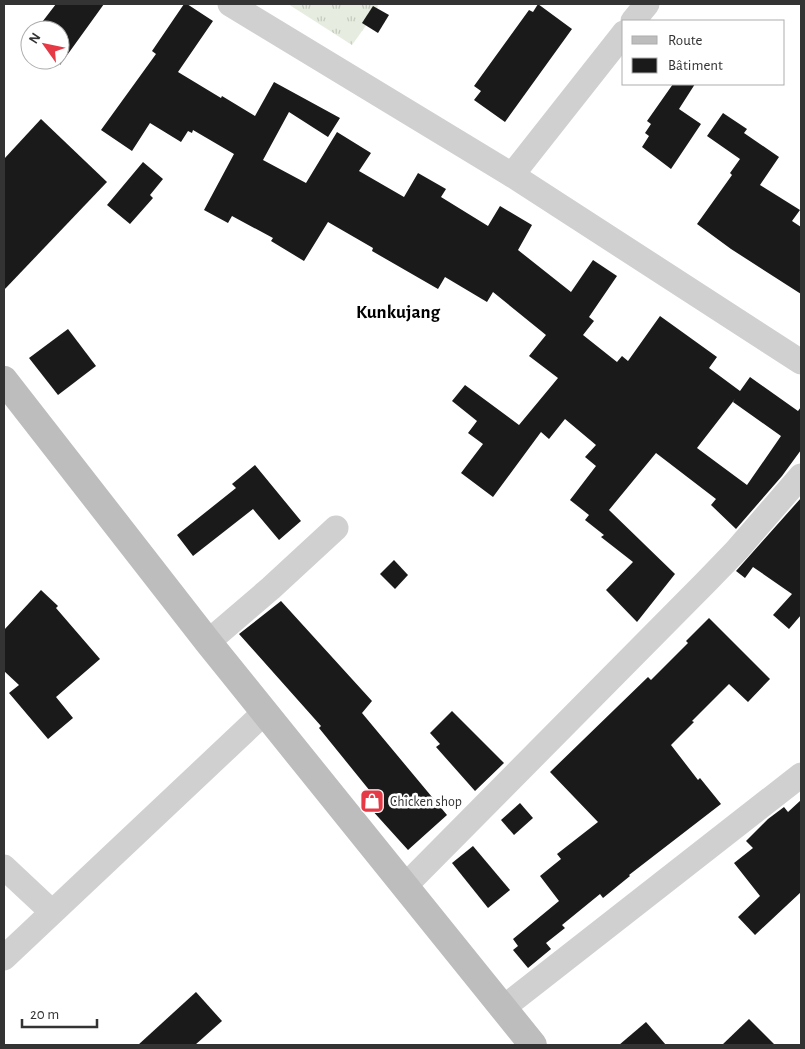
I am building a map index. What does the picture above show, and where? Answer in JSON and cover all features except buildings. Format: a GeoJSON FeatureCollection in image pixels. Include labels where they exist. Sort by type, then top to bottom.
{"type":"FeatureCollection","features":[{"type":"Feature","properties":{"kind":"street"},"geometry":{"type":"LineString","coordinates":[[230,4],[512,174],[801,362]]}},
{"type":"Feature","properties":{"kind":"street"},"geometry":{"type":"LineString","coordinates":[[634,20],[646,4]]}},
{"type":"Feature","properties":{"kind":"street"},"geometry":{"type":"LineString","coordinates":[[512,174],[622,36]]}},
{"type":"Feature","properties":{"kind":"street"},"geometry":{"type":"LineString","coordinates":[[4,380],[208,642],[503,1008],[522,1041]]}},
{"type":"Feature","properties":{"kind":"street"},"geometry":{"type":"LineString","coordinates":[[405,886],[736,551],[801,476]]}},
{"type":"Feature","properties":{"kind":"street"},"geometry":{"type":"LineString","coordinates":[[208,642],[271,588],[336,528]]}},
{"type":"Feature","properties":{"kind":"street"},"geometry":{"type":"LineString","coordinates":[[4,958],[265,712]]}},
{"type":"Feature","properties":{"kind":"street"},"geometry":{"type":"LineString","coordinates":[[503,1008],[801,775]]}},
{"type":"Feature","properties":{"kind":"street"},"geometry":{"type":"LineString","coordinates":[[4,866],[52,912]]}},
{"type":"Feature","properties":{"kind":"green space"},"geometry":{"type":"Polygon","coordinates":[[[288,4],[378,4],[377,10],[352,45],[288,4]]]}},
{"type":"Feature","properties":{"kind":"place","name":"Chicken shop"},"geometry":{"type":"Point","coordinates":[372,801]}},
{"type":"Feature","properties":{"kind":"district","name":"Kunkujang"},"geometry":{"type":"Point","coordinates":[398,311]}}]}
